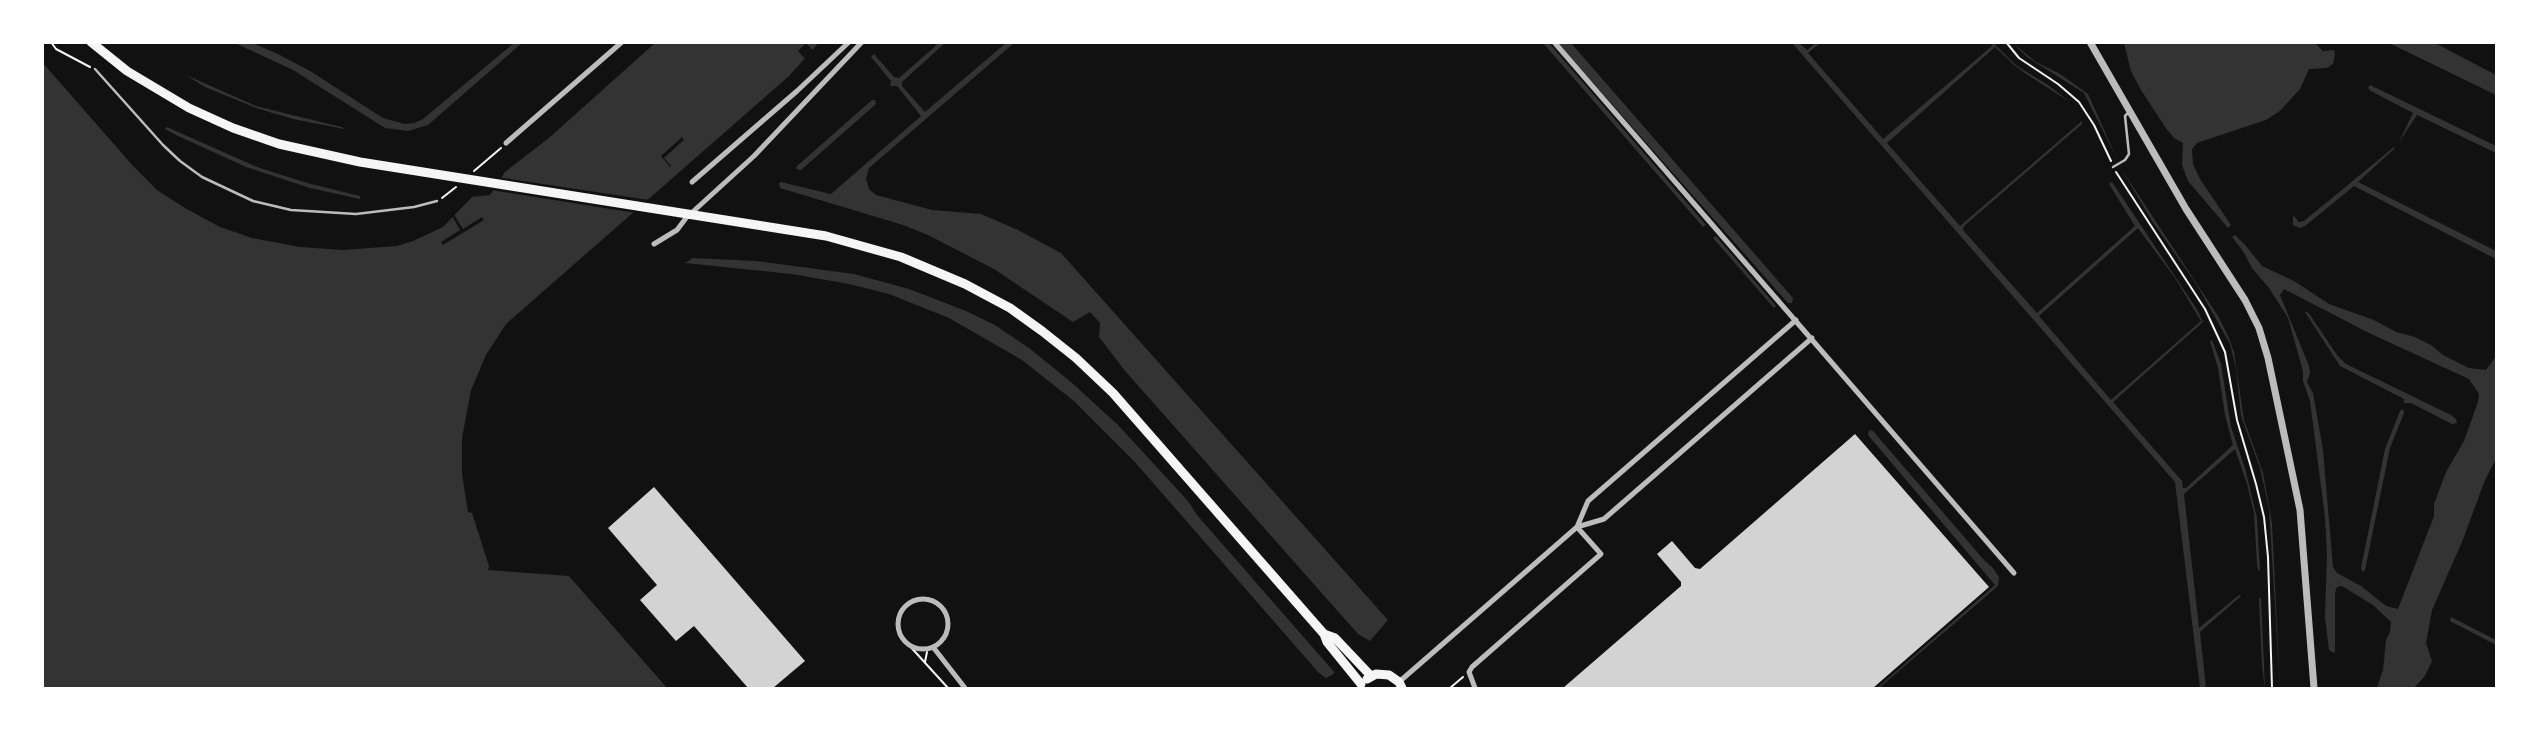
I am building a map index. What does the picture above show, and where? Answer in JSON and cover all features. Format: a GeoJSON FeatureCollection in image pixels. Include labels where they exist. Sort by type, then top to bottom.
{"type":"FeatureCollection","features":[{"type":"Feature","properties":{"kind":"main road"},"geometry":{"type":"LineString","coordinates":[[91,42],[127,71],[169,97],[211,118],[256,137],[319,154],[826,236],[889,252],[965,284],[1028,320],[1076,358],[1113,394],[1324,634],[1327,642],[1360,686],[1371,676],[1388,675],[1400,685]]}},
{"type":"Feature","properties":{"kind":"main road"},"geometry":{"type":"LineString","coordinates":[[1324,634],[1335,638],[1371,676]]}},
{"type":"Feature","properties":{"kind":"street"},"geometry":{"type":"LineString","coordinates":[[506,143],[622,42]]}},
{"type":"Feature","properties":{"kind":"street"},"geometry":{"type":"LineString","coordinates":[[692,182],[797,91],[849,42]]}},
{"type":"Feature","properties":{"kind":"street"},"geometry":{"type":"LineString","coordinates":[[654,244],[677,230],[686,218],[754,156],[862,42]]}},
{"type":"Feature","properties":{"kind":"street"},"geometry":{"type":"LineString","coordinates":[[1554,42],[2014,573]]}},
{"type":"Feature","properties":{"kind":"street"},"geometry":{"type":"LineString","coordinates":[[2090,42],[2186,209],[2245,300],[2264,342],[2300,510],[2314,688]]}},
{"type":"Feature","properties":{"kind":"street"},"geometry":{"type":"LineString","coordinates":[[1577,527],[1588,501],[1796,320]]}},
{"type":"Feature","properties":{"kind":"street"},"geometry":{"type":"LineString","coordinates":[[1400,685],[1577,527],[1604,519],[1812,338]]}},
{"type":"Feature","properties":{"kind":"street"},"geometry":{"type":"LineString","coordinates":[[1475,688],[1469,672],[1601,554],[1577,527]]}},
{"type":"Feature","properties":{"kind":"street"},"geometry":{"type":"LineString","coordinates":[[928,600],[942,608],[948,622],[944,638],[932,647],[921,649],[906,643],[898,629],[900,613],[912,602],[928,600]]}},
{"type":"Feature","properties":{"kind":"street"},"geometry":{"type":"LineString","coordinates":[[932,647],[964,688]]}},
{"type":"Feature","properties":{"kind":"lane"},"geometry":{"type":"LineString","coordinates":[[95,70],[163,145],[180,161],[202,177],[252,200],[291,210],[356,214],[414,207],[438,201]]}},
{"type":"Feature","properties":{"kind":"lane"},"geometry":{"type":"LineString","coordinates":[[2114,167],[2125,160],[2128,154],[2125,116],[2130,111]]}},
{"type":"Feature","properties":{"kind":"path"},"geometry":{"type":"LineString","coordinates":[[51,42],[56,48],[95,70]]}},
{"type":"Feature","properties":{"kind":"path"},"geometry":{"type":"LineString","coordinates":[[2006,42],[2023,61],[2058,84],[2079,102],[2094,125],[2114,167],[2205,309],[2225,352],[2237,420],[2264,517],[2268,557],[2272,688]]}},
{"type":"Feature","properties":{"kind":"path"},"geometry":{"type":"LineString","coordinates":[[473,172],[506,143]]}},
{"type":"Feature","properties":{"kind":"path"},"geometry":{"type":"LineString","coordinates":[[438,201],[462,182]]}},
{"type":"Feature","properties":{"kind":"path"},"geometry":{"type":"LineString","coordinates":[[906,643],[948,688]]}},
{"type":"Feature","properties":{"kind":"path"},"geometry":{"type":"LineString","coordinates":[[925,662],[932,647]]}},
{"type":"Feature","properties":{"kind":"path"},"geometry":{"type":"LineString","coordinates":[[1450,688],[1469,672]]}},
{"type":"Feature","properties":{"kind":"shaded area"},"geometry":{"type":"Polygon","coordinates":[[[940,42],[945,43],[902,82],[902,86],[925,112],[1006,43],[1014,43],[869,168],[866,179],[869,189],[876,195],[932,210],[981,214],[1018,230],[1061,253],[1388,620],[1370,641],[1358,634],[1126,372],[1099,337],[1100,323],[1090,312],[1073,322],[994,269],[928,235],[903,225],[780,188],[779,183],[781,182],[831,194],[921,116],[897,86],[890,86],[891,81],[871,57],[874,54],[894,77],[899,78],[940,42]]]}},
{"type":"Feature","properties":{"kind":"shaded area"},"geometry":{"type":"Polygon","coordinates":[[[235,43],[252,43],[276,53],[310,71],[383,118],[405,124],[423,119],[514,43],[522,43],[428,125],[408,131],[385,128],[293,70],[235,43]]]}},
{"type":"Feature","properties":{"kind":"shaded area"},"geometry":{"type":"Polygon","coordinates":[[[655,43],[816,43],[817,45],[789,76],[506,324],[486,355],[471,390],[462,438],[462,474],[468,512],[472,513],[489,566],[488,570],[569,576],[667,688],[43,688],[42,62],[134,167],[157,190],[185,208],[220,227],[252,238],[300,247],[343,250],[397,246],[443,227],[472,197],[490,195],[505,172],[550,137],[655,43]]]}},
{"type":"Feature","properties":{"kind":"shaded area"},"geometry":{"type":"Polygon","coordinates":[[[1543,43],[1549,43],[1706,225],[1703,227],[1543,43]]]}},
{"type":"Feature","properties":{"kind":"shaded area"},"geometry":{"type":"Polygon","coordinates":[[[1558,43],[1571,43],[1793,298],[1792,303],[1788,303],[1558,43]]]}},
{"type":"Feature","properties":{"kind":"shaded area"},"geometry":{"type":"Polygon","coordinates":[[[1792,43],[1799,43],[1807,50],[1816,43],[1820,43],[1808,53],[1883,139],[1992,46],[1993,43],[2017,66],[2048,85],[2070,102],[2026,74],[1995,47],[1887,143],[1960,226],[2082,121],[2082,124],[1964,226],[1963,230],[2037,313],[2135,226],[2109,184],[2112,182],[2196,308],[2203,322],[2113,402],[2182,481],[2183,488],[2186,488],[2233,445],[2225,415],[2218,368],[2210,341],[2212,340],[2221,364],[2231,427],[2245,468],[2257,518],[2260,571],[2257,564],[2254,513],[2247,484],[2235,449],[2184,494],[2199,628],[2239,595],[2241,596],[2200,632],[2206,688],[2200,688],[2175,482],[1792,43]],[[2138,228],[2039,316],[2111,400],[2201,321],[2175,278],[2138,228]]]}},
{"type":"Feature","properties":{"kind":"shaded area"},"geometry":{"type":"Polygon","coordinates":[[[2013,43],[2036,62],[2060,74],[2088,94],[2118,161],[2084,93],[2027,57],[2013,43]]]}},
{"type":"Feature","properties":{"kind":"shaded area"},"geometry":{"type":"Polygon","coordinates":[[[2124,43],[2315,43],[2323,51],[2334,50],[2333,64],[2327,68],[2309,69],[2300,89],[2280,111],[2266,120],[2197,143],[2192,149],[2193,164],[2200,179],[2231,225],[2228,228],[2188,181],[2182,165],[2183,143],[2174,138],[2165,127],[2141,90],[2131,71],[2124,43]]]}},
{"type":"Feature","properties":{"kind":"shaded area"},"geometry":{"type":"Polygon","coordinates":[[[2389,43],[2435,43],[2496,75],[2496,95],[2389,43]]]}},
{"type":"Feature","properties":{"kind":"shaded area"},"geometry":{"type":"Polygon","coordinates":[[[186,75],[256,106],[345,128],[293,119],[256,108],[205,87],[186,75]]]}},
{"type":"Feature","properties":{"kind":"shaded area"},"geometry":{"type":"Polygon","coordinates":[[[2370,85],[2496,146],[2496,153],[2417,115],[2399,142],[2413,113],[2371,91],[2368,88],[2370,85]]]}},
{"type":"Feature","properties":{"kind":"shaded area"},"geometry":{"type":"Polygon","coordinates":[[[872,100],[875,100],[876,104],[801,170],[796,169],[797,166],[872,100]]]}},
{"type":"Feature","properties":{"kind":"shaded area"},"geometry":{"type":"Polygon","coordinates":[[[167,127],[257,167],[307,183],[360,196],[360,199],[310,188],[246,167],[178,136],[165,129],[167,127]]]}},
{"type":"Feature","properties":{"kind":"shaded area"},"geometry":{"type":"Polygon","coordinates":[[[2394,147],[2358,182],[2496,251],[2496,259],[2354,186],[2305,226],[2300,228],[2293,225],[2293,215],[2299,222],[2304,221],[2394,147]]]}},
{"type":"Feature","properties":{"kind":"shaded area"},"geometry":{"type":"Polygon","coordinates":[[[2120,167],[2218,316],[2234,352],[2244,420],[2263,473],[2272,523],[2280,688],[2269,509],[2260,468],[2241,416],[2236,368],[2230,344],[2197,285],[2152,221],[2120,167]]]}},
{"type":"Feature","properties":{"kind":"shaded area"},"geometry":{"type":"Polygon","coordinates":[[[2235,235],[2262,266],[2294,281],[2329,304],[2374,320],[2396,332],[2415,337],[2431,345],[2443,355],[2469,368],[2486,370],[2496,356],[2496,459],[2485,480],[2462,542],[2432,610],[2426,643],[2432,661],[2425,676],[2414,688],[2377,688],[2383,670],[2386,640],[2390,632],[2391,622],[2373,605],[2342,586],[2337,587],[2335,593],[2335,653],[2329,650],[2325,617],[2327,555],[2325,517],[2310,401],[2303,381],[2303,371],[2288,318],[2232,237],[2235,235]],[[2284,289],[2280,295],[2309,366],[2310,373],[2307,382],[2313,393],[2323,450],[2333,567],[2337,573],[2361,586],[2386,606],[2398,609],[2434,516],[2434,504],[2446,472],[2464,441],[2479,394],[2469,379],[2371,334],[2284,289]]]}},
{"type":"Feature","properties":{"kind":"shaded area"},"geometry":{"type":"Polygon","coordinates":[[[1716,236],[1776,306],[1774,308],[1713,238],[1716,236]]]}},
{"type":"Feature","properties":{"kind":"shaded area"},"geometry":{"type":"Polygon","coordinates":[[[693,258],[756,261],[854,274],[909,289],[966,311],[995,325],[1029,348],[1071,382],[1118,425],[1188,501],[1197,515],[1335,673],[1326,678],[1318,672],[1134,461],[1074,401],[1022,360],[949,318],[889,294],[849,284],[792,274],[685,263],[693,258]]]}},
{"type":"Feature","properties":{"kind":"shaded area"},"geometry":{"type":"Polygon","coordinates":[[[2305,312],[2310,315],[2337,355],[2346,364],[2451,415],[2456,419],[2457,423],[2452,424],[2411,403],[2404,403],[2404,399],[2340,366],[2305,312]]]}},
{"type":"Feature","properties":{"kind":"shaded area"},"geometry":{"type":"Polygon","coordinates":[[[2403,409],[2404,413],[2390,448],[2365,570],[2363,572],[2361,568],[2385,449],[2400,411],[2403,409]]]}},
{"type":"Feature","properties":{"kind":"shaded area"},"geometry":{"type":"Polygon","coordinates":[[[1869,430],[1873,431],[1999,577],[1998,586],[1879,688],[1877,688],[1995,585],[1868,435],[1869,430]]]}},
{"type":"Feature","properties":{"kind":"shaded area"},"geometry":{"type":"Polygon","coordinates":[[[2259,598],[2261,598],[2265,688],[2262,666],[2259,598]]]}},
{"type":"Feature","properties":{"kind":"shaded area"},"geometry":{"type":"Polygon","coordinates":[[[2451,617],[2496,640],[2496,645],[2450,621],[2451,617]]]}},
{"type":"Feature","properties":{"kind":"pier"},"geometry":{"type":"Polygon","coordinates":[[[806,43],[815,53],[807,61],[798,51],[806,43]]]}},
{"type":"Feature","properties":{"kind":"pier"},"geometry":{"type":"Polygon","coordinates":[[[682,137],[684,140],[664,158],[670,167],[661,156],[682,137]]]}},
{"type":"Feature","properties":{"kind":"pier"},"geometry":{"type":"Polygon","coordinates":[[[497,177],[649,200],[636,213],[491,190],[497,177]]]}},
{"type":"Feature","properties":{"kind":"pier"},"geometry":{"type":"Polygon","coordinates":[[[453,213],[463,229],[482,217],[484,220],[443,245],[441,242],[460,230],[451,214],[453,213]]]}},
{"type":"Feature","properties":{"kind":"building"},"geometry":{"type":"Polygon","coordinates":[[[1855,434],[1989,587],[1873,688],[1563,688],[1681,586],[1681,582],[1657,554],[1672,541],[1695,568],[1700,569],[1855,434]]]}},
{"type":"Feature","properties":{"kind":"building"},"geometry":{"type":"Polygon","coordinates":[[[654,487],[805,661],[773,688],[748,688],[694,626],[676,641],[640,600],[657,585],[608,528],[654,487]]]}}]}
